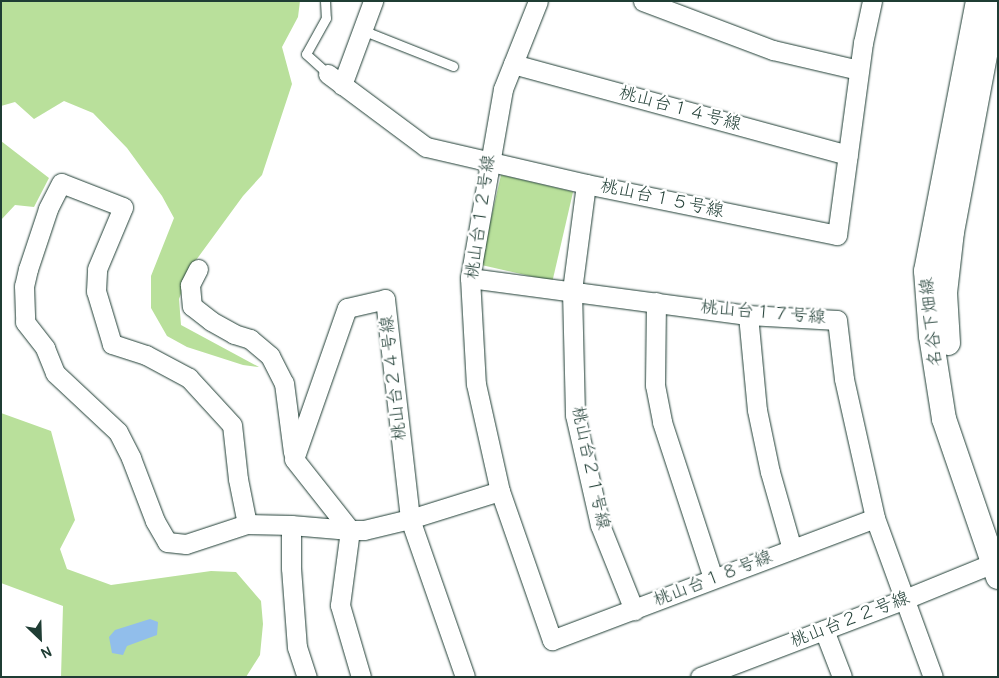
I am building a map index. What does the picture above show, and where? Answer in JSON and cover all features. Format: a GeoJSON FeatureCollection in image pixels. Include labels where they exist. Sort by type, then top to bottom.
{"type":"FeatureCollection","features":[{"type":"Feature","properties":{"kind":"street"},"geometry":{"type":"LineString","coordinates":[[335,80],[362,30],[373,1]]}},
{"type":"Feature","properties":{"kind":"street","name":"桃山台１２号線"},"geometry":{"type":"LineString","coordinates":[[538,1],[503,89],[470,278],[476,384],[500,491],[552,640]]}},
{"type":"Feature","properties":{"kind":"street"},"geometry":{"type":"LineString","coordinates":[[643,1],[773,50],[859,70]]}},
{"type":"Feature","properties":{"kind":"street"},"geometry":{"type":"LineString","coordinates":[[848,154],[859,70],[872,1]]}},
{"type":"Feature","properties":{"kind":"street","name":"名谷下畑線"},"geometry":{"type":"LineString","coordinates":[[987,2],[952,232],[945,293],[947,341],[962,431],[998,532]]}},
{"type":"Feature","properties":{"kind":"street","name":"名谷下畑線"},"geometry":{"type":"LineString","coordinates":[[987,2],[926,271],[931,336],[944,419],[996,567]]}},
{"type":"Feature","properties":{"kind":"street","name":"桃山台１４号線"},"geometry":{"type":"LineString","coordinates":[[513,64],[848,154]]}},
{"type":"Feature","properties":{"kind":"street","name":"桃山台１５号線"},"geometry":{"type":"LineString","coordinates":[[335,80],[426,148],[586,184],[837,235],[848,154]]}},
{"type":"Feature","properties":{"kind":"street"},"geometry":{"type":"LineString","coordinates":[[247,524],[238,479],[232,425],[188,378],[146,355],[112,344],[96,291],[97,269],[123,207],[61,183],[48,209],[28,269],[24,286],[25,322],[45,348],[55,373],[118,432],[131,458],[155,521],[167,542],[186,544],[247,524],[364,530],[410,519],[500,491]]}},
{"type":"Feature","properties":{"kind":"street","name":"桃山台２１号線"},"geometry":{"type":"LineString","coordinates":[[586,184],[572,291],[575,414],[600,525],[634,610]]}},
{"type":"Feature","properties":{"kind":"street"},"geometry":{"type":"LineString","coordinates":[[198,270],[190,285],[192,306],[211,321],[234,334],[250,338],[270,356],[284,383],[294,459],[350,530],[340,605],[361,677]]}},
{"type":"Feature","properties":{"kind":"street","name":"桃山台１７号線"},"geometry":{"type":"LineString","coordinates":[[470,278],[748,315],[837,320],[844,379],[875,518],[932,677]]}},
{"type":"Feature","properties":{"kind":"street","name":"桃山台２４号線"},"geometry":{"type":"LineString","coordinates":[[294,459],[346,308],[385,299],[410,519],[465,677]]}},
{"type":"Feature","properties":{"kind":"street"},"geometry":{"type":"LineString","coordinates":[[656,302],[656,385],[662,422],[713,578]]}},
{"type":"Feature","properties":{"kind":"street"},"geometry":{"type":"LineString","coordinates":[[748,315],[757,410],[770,472],[792,549]]}},
{"type":"Feature","properties":{"kind":"street","name":"桃山台１８号線"},"geometry":{"type":"LineString","coordinates":[[552,640],[875,518]]}},
{"type":"Feature","properties":{"kind":"street"},"geometry":{"type":"LineString","coordinates":[[291,525],[297,647],[307,677]]}},
{"type":"Feature","properties":{"kind":"street","name":"桃山台２２号線"},"geometry":{"type":"LineString","coordinates":[[700,677],[746,669],[824,630],[996,567]]}},
{"type":"Feature","properties":{"kind":"street"},"geometry":{"type":"LineString","coordinates":[[824,630],[842,677]]}},
{"type":"Feature","properties":{"kind":"lane"},"geometry":{"type":"LineString","coordinates":[[325,1],[326,18],[306,54],[335,80]]}},
{"type":"Feature","properties":{"kind":"lane"},"geometry":{"type":"LineString","coordinates":[[362,30],[453,66]]}},
{"type":"Feature","properties":{"kind":"green space"},"geometry":{"type":"Polygon","coordinates":[[[1,1],[300,1],[298,17],[282,47],[292,84],[262,175],[243,196],[191,267],[179,299],[181,325],[259,367],[243,365],[187,347],[167,336],[151,308],[151,276],[174,218],[162,196],[127,148],[93,113],[64,101],[34,119],[15,102],[1,106],[1,1]]]}},
{"type":"Feature","properties":{"kind":"green space"},"geometry":{"type":"Polygon","coordinates":[[[1,141],[49,178],[34,207],[15,205],[1,220],[1,141]]]}},
{"type":"Feature","properties":{"kind":"green space"},"geometry":{"type":"Polygon","coordinates":[[[501,175],[573,192],[552,281],[480,265],[501,175]]]}},
{"type":"Feature","properties":{"kind":"green space"},"geometry":{"type":"Polygon","coordinates":[[[1,413],[51,431],[75,520],[60,549],[67,569],[111,585],[211,571],[236,572],[261,601],[263,624],[260,655],[246,677],[61,677],[63,606],[1,583],[1,413]]]}},
{"type":"Feature","properties":{"kind":"water"},"geometry":{"type":"Polygon","coordinates":[[[150,619],[158,622],[157,635],[127,646],[123,655],[112,653],[109,637],[115,630],[150,619]]]}}]}
